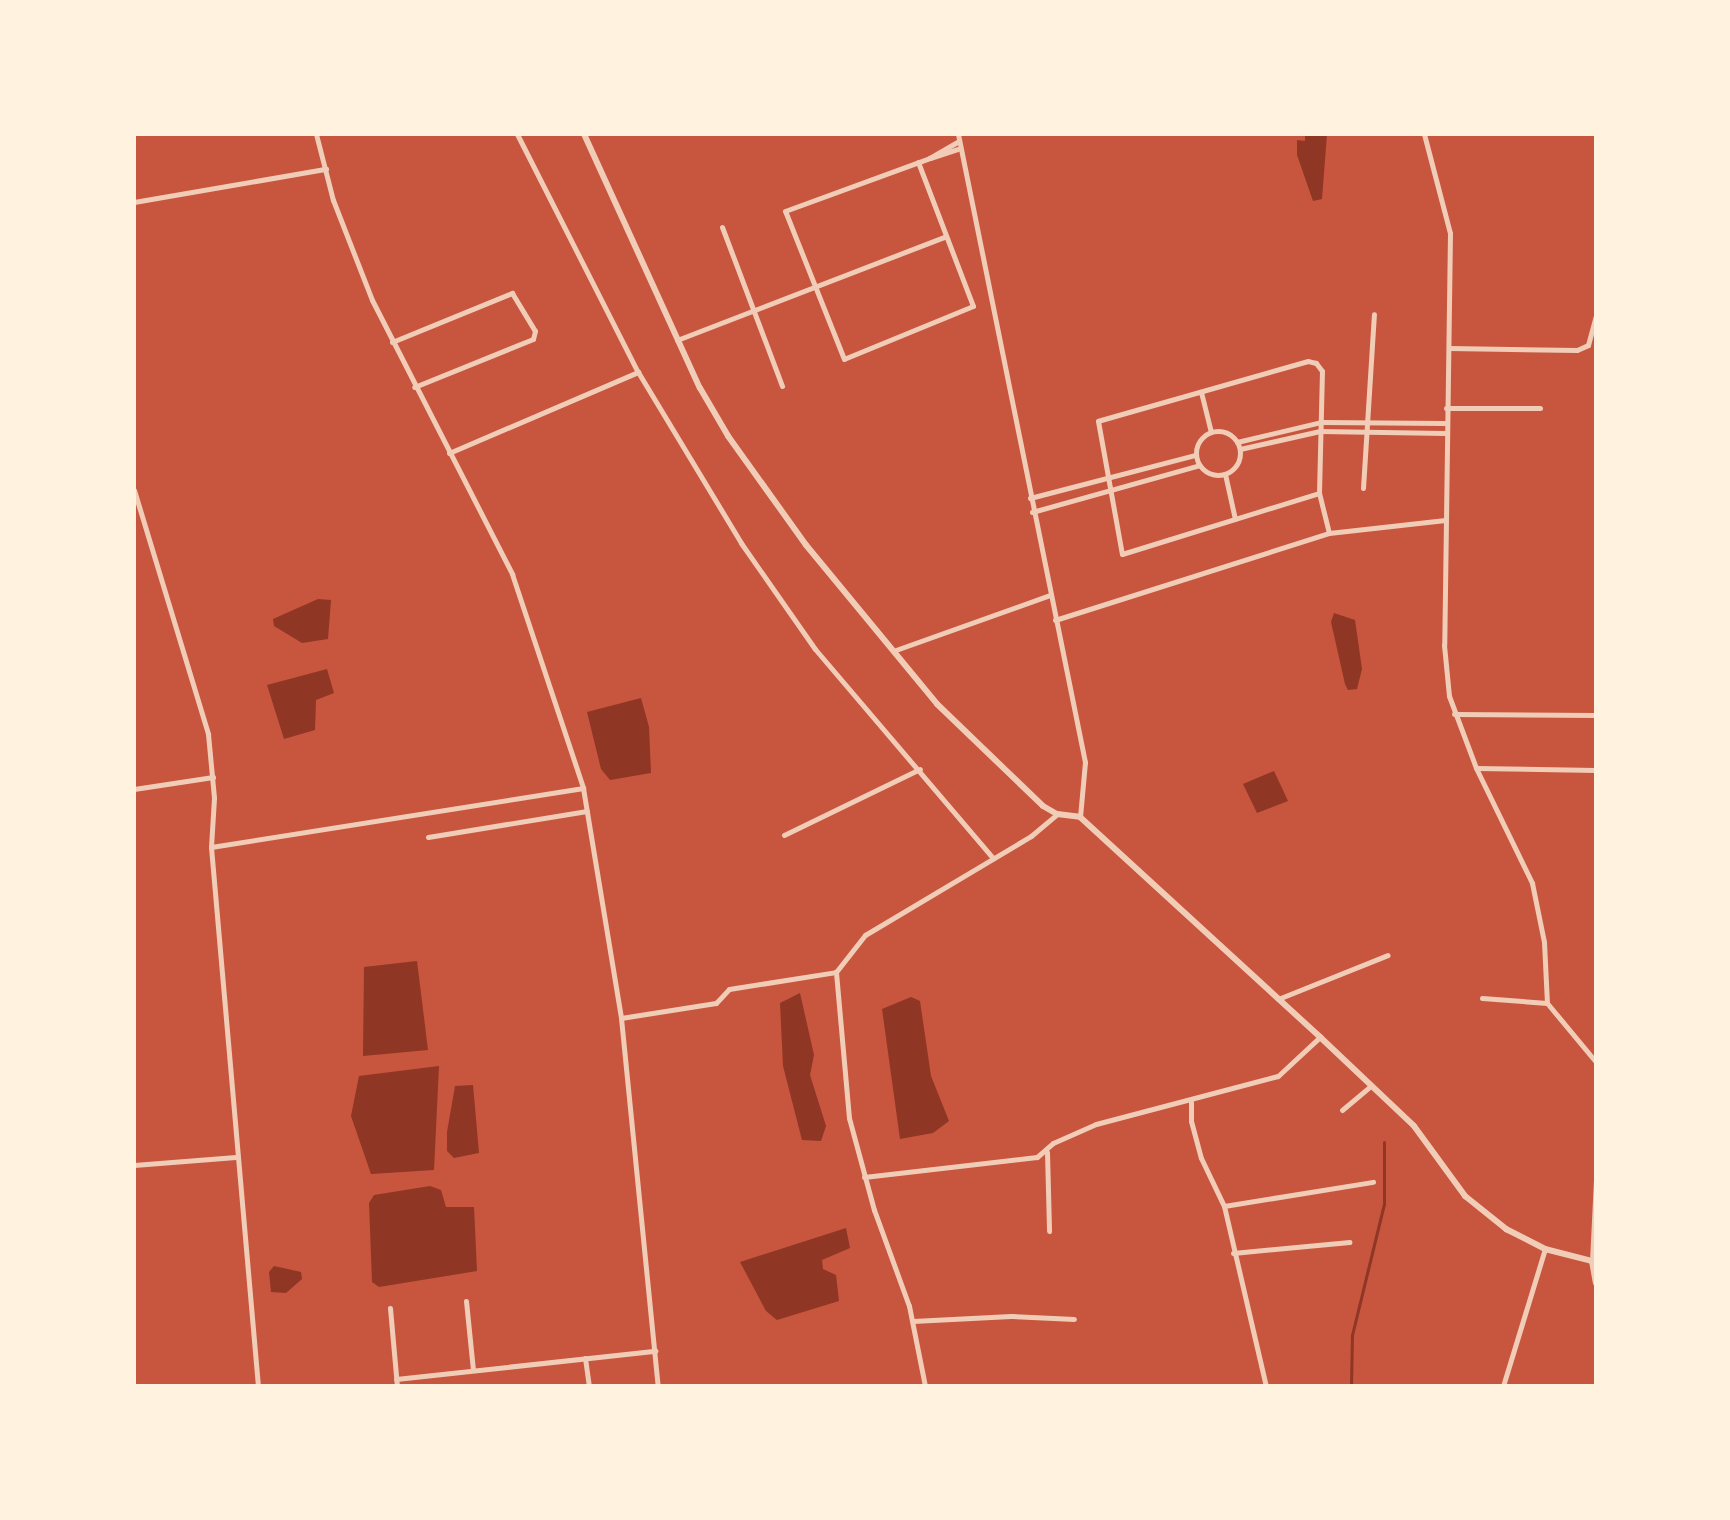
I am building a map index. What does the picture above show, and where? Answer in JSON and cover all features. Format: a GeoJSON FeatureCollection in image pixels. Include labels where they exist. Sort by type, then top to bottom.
{"type":"FeatureCollection","features":[{"type":"Feature","properties":{"kind":"street"},"geometry":{"type":"LineString","coordinates":[[316,134],[338,212],[392,342],[517,587],[583,788],[621,1018],[658,1386]]}},
{"type":"Feature","properties":{"kind":"street"},"geometry":{"type":"LineString","coordinates":[[517,134],[638,372],[794,620],[993,858]]}},
{"type":"Feature","properties":{"kind":"street"},"geometry":{"type":"LineString","coordinates":[[584,134],[707,400],[762,485],[893,651],[967,735],[1057,814],[1080,817],[1320,1037],[1414,1126],[1465,1196],[1506,1229],[1545,1249],[1594,1262]]}},
{"type":"Feature","properties":{"kind":"street"},"geometry":{"type":"LineString","coordinates":[[1424,134],[1450,233],[1444,645],[1454,714],[1476,768],[1532,883],[1544,942],[1547,1003],[1596,1062]]}},
{"type":"Feature","properties":{"kind":"street"},"geometry":{"type":"LineString","coordinates":[[918,162],[973,306],[844,359],[785,211],[918,162],[930,158],[959,141],[1085,762],[1080,817]]}},
{"type":"Feature","properties":{"kind":"street"},"geometry":{"type":"LineString","coordinates":[[134,202],[326,169]]}},
{"type":"Feature","properties":{"kind":"street"},"geometry":{"type":"LineString","coordinates":[[722,227],[782,386]]}},
{"type":"Feature","properties":{"kind":"street"},"geometry":{"type":"LineString","coordinates":[[677,340],[946,236]]}},
{"type":"Feature","properties":{"kind":"street"},"geometry":{"type":"LineString","coordinates":[[392,342],[512,293],[535,331],[533,339],[414,387]]}},
{"type":"Feature","properties":{"kind":"street"},"geometry":{"type":"LineString","coordinates":[[1363,488],[1374,314]]}},
{"type":"Feature","properties":{"kind":"street"},"geometry":{"type":"LineString","coordinates":[[1449,348],[1577,350],[1588,345],[1596,316]]}},
{"type":"Feature","properties":{"kind":"street"},"geometry":{"type":"LineString","coordinates":[[1319,493],[1122,554],[1098,421],[1308,361],[1322,371],[1319,493],[1329,533]]}},
{"type":"Feature","properties":{"kind":"street"},"geometry":{"type":"LineString","coordinates":[[449,453],[638,372]]}},
{"type":"Feature","properties":{"kind":"street"},"geometry":{"type":"LineString","coordinates":[[1201,392],[1211,432]]}},
{"type":"Feature","properties":{"kind":"street"},"geometry":{"type":"LineString","coordinates":[[1446,408],[1540,408]]}},
{"type":"Feature","properties":{"kind":"street"},"geometry":{"type":"LineString","coordinates":[[1237,442],[1321,422],[1445,423]]}},
{"type":"Feature","properties":{"kind":"street"},"geometry":{"type":"LineString","coordinates":[[1240,449],[1320,431],[1445,433]]}},
{"type":"Feature","properties":{"kind":"street"},"geometry":{"type":"LineString","coordinates":[[1211,432],[1226,432],[1237,442],[1240,449],[1238,461],[1225,474],[1212,474],[1200,465],[1195,455],[1199,441],[1211,432]]}},
{"type":"Feature","properties":{"kind":"street"},"geometry":{"type":"LineString","coordinates":[[1029,498],[1195,455]]}},
{"type":"Feature","properties":{"kind":"street"},"geometry":{"type":"LineString","coordinates":[[1032,512],[1200,465]]}},
{"type":"Feature","properties":{"kind":"street"},"geometry":{"type":"LineString","coordinates":[[1225,474],[1235,519]]}},
{"type":"Feature","properties":{"kind":"street"},"geometry":{"type":"LineString","coordinates":[[134,490],[184,646],[208,734],[213,777],[211,847],[258,1386]]}},
{"type":"Feature","properties":{"kind":"street"},"geometry":{"type":"LineString","coordinates":[[1055,620],[1329,533],[1445,520]]}},
{"type":"Feature","properties":{"kind":"street"},"geometry":{"type":"LineString","coordinates":[[893,651],[1050,595]]}},
{"type":"Feature","properties":{"kind":"street"},"geometry":{"type":"LineString","coordinates":[[1454,714],[1596,715]]}},
{"type":"Feature","properties":{"kind":"street"},"geometry":{"type":"LineString","coordinates":[[1476,768],[1596,770]]}},
{"type":"Feature","properties":{"kind":"street"},"geometry":{"type":"LineString","coordinates":[[784,835],[920,769]]}},
{"type":"Feature","properties":{"kind":"street"},"geometry":{"type":"LineString","coordinates":[[134,789],[213,777]]}},
{"type":"Feature","properties":{"kind":"street"},"geometry":{"type":"LineString","coordinates":[[211,847],[583,788]]}},
{"type":"Feature","properties":{"kind":"street"},"geometry":{"type":"LineString","coordinates":[[428,837],[587,811]]}},
{"type":"Feature","properties":{"kind":"street"},"geometry":{"type":"LineString","coordinates":[[925,1386],[913,1321],[864,1177],[842,1081],[836,972],[865,935],[993,858],[1057,814]]}},
{"type":"Feature","properties":{"kind":"street"},"geometry":{"type":"LineString","coordinates":[[1277,999],[1388,955]]}},
{"type":"Feature","properties":{"kind":"street"},"geometry":{"type":"LineString","coordinates":[[621,1018],[716,1003],[729,989],[836,972]]}},
{"type":"Feature","properties":{"kind":"street"},"geometry":{"type":"LineString","coordinates":[[1482,998],[1547,1003]]}},
{"type":"Feature","properties":{"kind":"street"},"geometry":{"type":"LineString","coordinates":[[864,1177],[1037,1157],[1053,1143],[1096,1124],[1191,1102],[1278,1076],[1320,1037]]}},
{"type":"Feature","properties":{"kind":"street"},"geometry":{"type":"LineString","coordinates":[[1342,1110],[1371,1086]]}},
{"type":"Feature","properties":{"kind":"street"},"geometry":{"type":"LineString","coordinates":[[1191,1102],[1201,1158],[1224,1206],[1266,1386]]}},
{"type":"Feature","properties":{"kind":"street"},"geometry":{"type":"LineString","coordinates":[[1047,1151],[1049,1231]]}},
{"type":"Feature","properties":{"kind":"street"},"geometry":{"type":"LineString","coordinates":[[134,1165],[236,1157]]}},
{"type":"Feature","properties":{"kind":"street"},"geometry":{"type":"LineString","coordinates":[[1596,1180],[1596,1283]]}},
{"type":"Feature","properties":{"kind":"street"},"geometry":{"type":"LineString","coordinates":[[1224,1206],[1373,1182]]}},
{"type":"Feature","properties":{"kind":"street"},"geometry":{"type":"LineString","coordinates":[[1233,1253],[1349,1242]]}},
{"type":"Feature","properties":{"kind":"street"},"geometry":{"type":"LineString","coordinates":[[1503,1386],[1545,1249]]}},
{"type":"Feature","properties":{"kind":"street"},"geometry":{"type":"LineString","coordinates":[[466,1301],[473,1370]]}},
{"type":"Feature","properties":{"kind":"street"},"geometry":{"type":"LineString","coordinates":[[390,1308],[397,1382],[473,1370],[655,1351]]}},
{"type":"Feature","properties":{"kind":"street"},"geometry":{"type":"LineString","coordinates":[[913,1321],[1011,1316],[1074,1319]]}},
{"type":"Feature","properties":{"kind":"street"},"geometry":{"type":"LineString","coordinates":[[585,1358],[589,1386]]}},
{"type":"Feature","properties":{"kind":"shaded area"},"geometry":{"type":"Polygon","coordinates":[[[1305,134],[1327,134],[1322,199],[1313,201],[1297,155],[1297,140],[1305,141],[1305,134]]]}},
{"type":"Feature","properties":{"kind":"shaded area"},"geometry":{"type":"Polygon","coordinates":[[[318,599],[331,600],[328,639],[302,643],[274,626],[273,619],[318,599]]]}},
{"type":"Feature","properties":{"kind":"shaded area"},"geometry":{"type":"Polygon","coordinates":[[[1334,613],[1355,620],[1362,669],[1357,689],[1348,690],[1345,684],[1331,622],[1334,613]]]}},
{"type":"Feature","properties":{"kind":"shaded area"},"geometry":{"type":"Polygon","coordinates":[[[327,669],[334,693],[316,700],[315,730],[284,739],[267,685],[327,669]]]}},
{"type":"Feature","properties":{"kind":"shaded area"},"geometry":{"type":"Polygon","coordinates":[[[641,698],[649,727],[651,773],[610,780],[601,769],[587,712],[641,698]]]}},
{"type":"Feature","properties":{"kind":"shaded area"},"geometry":{"type":"Polygon","coordinates":[[[1274,771],[1288,801],[1257,813],[1243,784],[1274,771]]]}},
{"type":"Feature","properties":{"kind":"shaded area"},"geometry":{"type":"Polygon","coordinates":[[[417,961],[428,1050],[363,1056],[364,967],[417,961]]]}},
{"type":"Feature","properties":{"kind":"shaded area"},"geometry":{"type":"Polygon","coordinates":[[[800,993],[814,1055],[810,1075],[826,1126],[821,1141],[802,1140],[783,1066],[780,1003],[800,993]]]}},
{"type":"Feature","properties":{"kind":"shaded area"},"geometry":{"type":"Polygon","coordinates":[[[911,997],[920,1001],[931,1076],[949,1121],[933,1133],[900,1139],[882,1009],[911,997]]]}},
{"type":"Feature","properties":{"kind":"shaded area"},"geometry":{"type":"Polygon","coordinates":[[[439,1066],[434,1170],[371,1174],[351,1116],[359,1076],[439,1066]]]}},
{"type":"Feature","properties":{"kind":"shaded area"},"geometry":{"type":"Polygon","coordinates":[[[473,1085],[479,1153],[454,1158],[447,1151],[447,1132],[455,1086],[473,1085]]]}},
{"type":"Feature","properties":{"kind":"shaded area"},"geometry":{"type":"Polygon","coordinates":[[[430,1186],[441,1190],[446,1207],[474,1207],[477,1271],[379,1287],[372,1282],[369,1203],[374,1195],[430,1186]]]}},
{"type":"Feature","properties":{"kind":"shaded area"},"geometry":{"type":"Polygon","coordinates":[[[846,1228],[850,1248],[822,1260],[823,1269],[836,1275],[839,1301],[777,1320],[766,1311],[740,1262],[846,1228]]]}},
{"type":"Feature","properties":{"kind":"shaded area"},"geometry":{"type":"Polygon","coordinates":[[[274,1266],[301,1272],[302,1279],[286,1293],[271,1292],[269,1272],[274,1266]]]}},
{"type":"Feature","properties":{"kind":"waterway"},"geometry":{"type":"LineString","coordinates":[[1351,1386],[1352,1335],[1384,1204],[1384,1142]]}}]}
